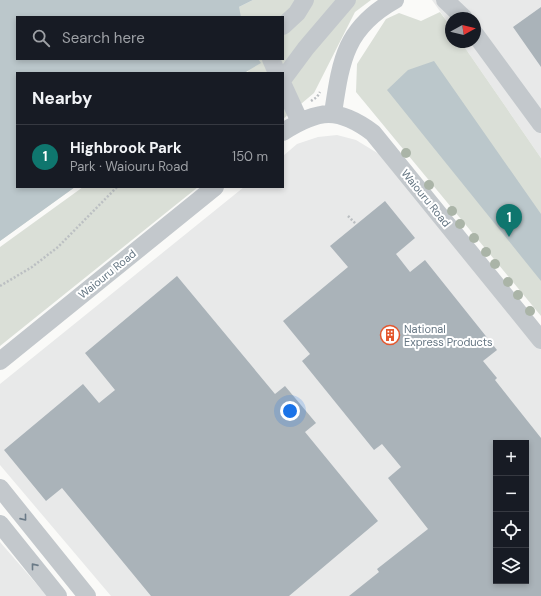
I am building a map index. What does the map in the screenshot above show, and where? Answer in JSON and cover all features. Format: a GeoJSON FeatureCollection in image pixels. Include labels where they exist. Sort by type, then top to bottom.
{"type":"FeatureCollection","features":[{"type":"Feature","properties":{"kind":"street"},"geometry":{"type":"LineString","coordinates":[[284,25],[297,13],[305,0]]}},
{"type":"Feature","properties":{"kind":"street"},"geometry":{"type":"LineString","coordinates":[[284,78],[306,48],[347,0]]}},
{"type":"Feature","properties":{"kind":"street"},"geometry":{"type":"LineString","coordinates":[[284,131],[300,122],[315,116],[333,113],[341,62],[348,46],[375,5],[395,0]]}},
{"type":"Feature","properties":{"kind":"street"},"geometry":{"type":"LineString","coordinates":[[445,0],[458,12]]}},
{"type":"Feature","properties":{"kind":"street"},"geometry":{"type":"LineString","coordinates":[[481,42],[541,124]]}},
{"type":"Feature","properties":{"kind":"street"},"geometry":{"type":"LineString","coordinates":[[271,60],[277,72]]}},
{"type":"Feature","properties":{"kind":"street"},"geometry":{"type":"LineString","coordinates":[[284,88],[300,122]]}},
{"type":"Feature","properties":{"kind":"street","name":"Waiouru Road"},"geometry":{"type":"LineString","coordinates":[[333,113],[362,125],[373,133],[541,340]]}},
{"type":"Feature","properties":{"kind":"street","name":"Waiouru Road"},"geometry":{"type":"LineString","coordinates":[[0,361],[214,188]]}},
{"type":"Feature","properties":{"kind":"street"},"geometry":{"type":"LineString","coordinates":[[0,488],[87,596]]}},
{"type":"Feature","properties":{"kind":"street"},"geometry":{"type":"LineString","coordinates":[[0,524],[57,595],[73,579]]}},
{"type":"Feature","properties":{"kind":"path"},"geometry":{"type":"LineString","coordinates":[[0,286],[32,267],[58,247],[115,188]]}},
{"type":"Feature","properties":{"kind":"path"},"geometry":{"type":"LineString","coordinates":[[348,216],[356,224]]}},
{"type":"Feature","properties":{"kind":"shaded area"},"geometry":{"type":"Polygon","coordinates":[[[0,0],[224,0],[239,7],[253,0],[371,0],[355,12],[314,93],[284,118],[284,72],[247,72],[250,70],[246,72],[16,72],[16,188],[74,188],[0,241],[0,0]]]}},
{"type":"Feature","properties":{"kind":"shaded area"},"geometry":{"type":"Polygon","coordinates":[[[0,0],[253,0],[239,7],[241,16],[16,16],[16,60],[259,60],[261,63],[246,72],[16,72],[16,188],[74,188],[0,241],[0,0]]]}},
{"type":"Feature","properties":{"kind":"shaded area"},"geometry":{"type":"Polygon","coordinates":[[[432,0],[541,0],[541,158],[465,48],[481,48],[481,12],[445,12],[445,18],[432,0]]]}},
{"type":"Feature","properties":{"kind":"shaded area"},"geometry":{"type":"Polygon","coordinates":[[[440,12],[445,19],[445,48],[465,48],[541,158],[541,316],[356,92],[357,64],[386,19],[399,13],[421,21],[440,12]]]}},
{"type":"Feature","properties":{"kind":"shaded area"},"geometry":{"type":"Polygon","coordinates":[[[434,61],[541,214],[541,281],[387,90],[408,70],[434,61]]]}},
{"type":"Feature","properties":{"kind":"shaded area"},"geometry":{"type":"Polygon","coordinates":[[[337,135],[356,140],[379,154],[541,349],[541,596],[111,596],[0,465],[0,384],[243,188],[284,188],[284,155],[297,144],[318,137],[337,135]]]}},
{"type":"Feature","properties":{"kind":"shaded area"},"geometry":{"type":"Polygon","coordinates":[[[82,188],[197,188],[0,346],[0,247],[82,188]]]}},
{"type":"Feature","properties":{"kind":"shaded area"},"geometry":{"type":"Polygon","coordinates":[[[0,542],[47,596],[0,596],[0,542]]]}},
{"type":"Feature","properties":{"kind":"building"},"geometry":{"type":"Polygon","coordinates":[[[541,7],[541,67],[513,27],[541,7]]]}},
{"type":"Feature","properties":{"kind":"building"},"geometry":{"type":"Polygon","coordinates":[[[385,201],[415,238],[396,254],[410,272],[425,260],[497,350],[483,361],[497,378],[495,380],[541,438],[541,596],[349,596],[379,572],[377,569],[428,529],[388,478],[401,467],[382,444],[374,450],[302,361],[310,354],[283,321],[348,267],[330,246],[385,201]]]}},
{"type":"Feature","properties":{"kind":"building"},"geometry":{"type":"Polygon","coordinates":[[[177,276],[275,394],[285,386],[316,423],[305,432],[378,521],[289,596],[151,596],[62,488],[46,501],[4,450],[83,384],[99,403],[115,390],[85,353],[177,276]]]}},
{"type":"Feature","properties":{"kind":"place","name":"Highbrook Park"},"geometry":{"type":"Point","coordinates":[509,237]}},
{"type":"Feature","properties":{"kind":"place","name":"National Express Products"},"geometry":{"type":"Point","coordinates":[390,335]}}]}
